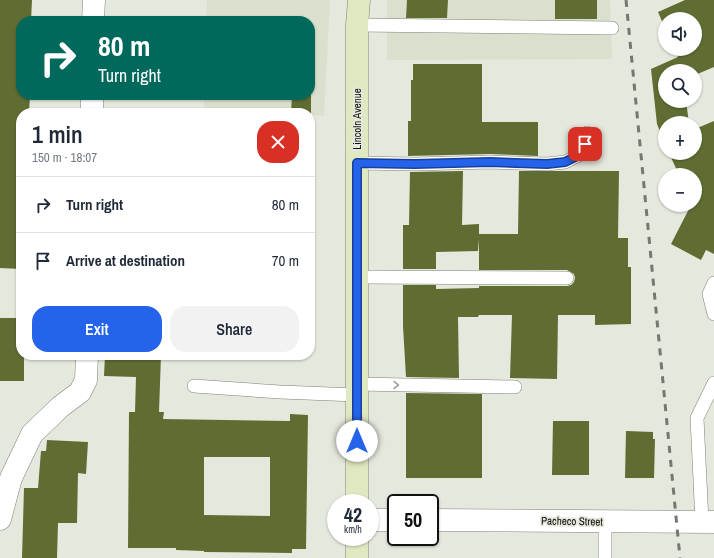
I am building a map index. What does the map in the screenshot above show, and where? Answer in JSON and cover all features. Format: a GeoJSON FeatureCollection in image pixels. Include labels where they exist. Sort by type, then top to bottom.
{"type":"FeatureCollection","features":[{"type":"Feature","properties":{"kind":"main road","name":"Lincoln Avenue"},"geometry":{"type":"LineString","coordinates":[[357,494],[357,25],[359,0]]}},
{"type":"Feature","properties":{"kind":"main road"},"geometry":{"type":"LineString","coordinates":[[357,546],[357,558]]}},
{"type":"Feature","properties":{"kind":"street"},"geometry":{"type":"LineString","coordinates":[[93,16],[94,0]]}},
{"type":"Feature","properties":{"kind":"street"},"geometry":{"type":"LineString","coordinates":[[0,519],[11,478],[32,434],[60,407],[80,392],[86,380],[87,360]]}},
{"type":"Feature","properties":{"kind":"street","name":"Pacheco Street"},"geometry":{"type":"LineString","coordinates":[[439,520],[708,522]]}},
{"type":"Feature","properties":{"kind":"lane"},"geometry":{"type":"LineString","coordinates":[[357,25],[612,28]]}},
{"type":"Feature","properties":{"kind":"lane"},"geometry":{"type":"LineString","coordinates":[[357,163],[415,164],[490,162],[547,164],[565,162],[577,156],[585,144],[587,133]]}},
{"type":"Feature","properties":{"kind":"lane"},"geometry":{"type":"LineString","coordinates":[[357,277],[567,278]]}},
{"type":"Feature","properties":{"kind":"lane"},"geometry":{"type":"LineString","coordinates":[[714,283],[709,294],[714,314]]}},
{"type":"Feature","properties":{"kind":"lane"},"geometry":{"type":"LineString","coordinates":[[708,522],[697,418],[714,383]]}},
{"type":"Feature","properties":{"kind":"lane"},"geometry":{"type":"LineString","coordinates":[[194,386],[280,392],[515,387]]}},
{"type":"Feature","properties":{"kind":"lane"},"geometry":{"type":"LineString","coordinates":[[605,521],[605,558]]}},
{"type":"Feature","properties":{"kind":"shaded area"},"geometry":{"type":"Polygon","coordinates":[[[207,0],[330,0],[324,116],[315,115],[315,108],[204,108],[204,100],[315,100],[315,16],[206,16],[207,0]]]}},
{"type":"Feature","properties":{"kind":"shaded area"},"geometry":{"type":"Polygon","coordinates":[[[387,0],[610,0],[612,59],[387,60],[387,0]]]}},
{"type":"Feature","properties":{"kind":"building"},"geometry":{"type":"Polygon","coordinates":[[[0,0],[32,0],[31,16],[16,16],[16,100],[30,100],[29,108],[16,108],[16,269],[0,268],[0,0]]]}},
{"type":"Feature","properties":{"kind":"building"},"geometry":{"type":"Polygon","coordinates":[[[407,0],[448,0],[447,18],[406,18],[407,0]]]}},
{"type":"Feature","properties":{"kind":"building"},"geometry":{"type":"Polygon","coordinates":[[[555,0],[597,0],[597,19],[555,19],[555,0]]]}},
{"type":"Feature","properties":{"kind":"building"},"geometry":{"type":"Polygon","coordinates":[[[685,0],[714,0],[714,67],[702,72],[702,64],[662,64],[678,56],[702,56],[702,12],[658,12],[685,0]]]}},
{"type":"Feature","properties":{"kind":"building"},"geometry":{"type":"Polygon","coordinates":[[[413,64],[482,64],[482,122],[538,122],[538,156],[490,154],[408,156],[408,121],[411,121],[411,80],[413,80],[413,64]]]}},
{"type":"Feature","properties":{"kind":"building"},"geometry":{"type":"Polygon","coordinates":[[[658,66],[658,108],[687,108],[688,116],[658,116],[658,126],[651,69],[658,66]]]}},
{"type":"Feature","properties":{"kind":"building"},"geometry":{"type":"Polygon","coordinates":[[[292,100],[311,100],[311,108],[291,108],[292,100]]]}},
{"type":"Feature","properties":{"kind":"building"},"geometry":{"type":"Polygon","coordinates":[[[714,121],[714,254],[706,250],[701,260],[671,244],[687,212],[702,212],[702,168],[676,168],[672,160],[702,160],[702,126],[714,121]]]}},
{"type":"Feature","properties":{"kind":"building"},"geometry":{"type":"Polygon","coordinates":[[[463,171],[462,225],[479,224],[479,234],[518,234],[519,171],[619,171],[618,238],[628,238],[628,267],[631,267],[631,324],[595,325],[595,315],[558,315],[557,379],[510,378],[512,315],[479,315],[478,317],[458,317],[459,378],[406,377],[403,326],[403,285],[436,285],[436,289],[479,288],[479,286],[567,286],[574,282],[574,274],[567,270],[479,270],[479,239],[478,251],[436,252],[436,269],[403,269],[403,225],[409,225],[410,172],[463,171]]]}},
{"type":"Feature","properties":{"kind":"building"},"geometry":{"type":"Polygon","coordinates":[[[0,318],[16,318],[16,360],[24,360],[24,381],[0,381],[0,318]]]}},
{"type":"Feature","properties":{"kind":"building"},"geometry":{"type":"Polygon","coordinates":[[[105,360],[161,360],[159,412],[164,412],[163,419],[290,421],[290,414],[308,415],[306,549],[292,549],[292,553],[204,552],[176,550],[176,548],[128,548],[129,412],[135,412],[136,377],[104,376],[105,360]],[[204,457],[204,515],[270,516],[270,457],[204,457]]]}},
{"type":"Feature","properties":{"kind":"building"},"geometry":{"type":"Polygon","coordinates":[[[406,393],[482,394],[482,478],[406,478],[406,393]]]}},
{"type":"Feature","properties":{"kind":"building"},"geometry":{"type":"Polygon","coordinates":[[[553,421],[589,421],[589,475],[552,475],[553,421]]]}},
{"type":"Feature","properties":{"kind":"building"},"geometry":{"type":"Polygon","coordinates":[[[626,431],[653,432],[653,439],[655,439],[654,478],[625,478],[626,431]]]}},
{"type":"Feature","properties":{"kind":"building"},"geometry":{"type":"Polygon","coordinates":[[[47,440],[88,442],[86,474],[78,473],[77,523],[58,523],[57,558],[22,558],[24,488],[38,488],[41,451],[46,451],[47,440]]]}},
{"type":"Feature","properties":{"kind":"railway"},"geometry":{"type":"LineString","coordinates":[[626,0],[680,558]]}},
{"type":"Feature","properties":{"kind":"route"},"geometry":{"type":"LineString","coordinates":[[357,441],[357,163],[415,164],[490,162],[547,164],[565,162],[577,156],[585,144]]}}]}
